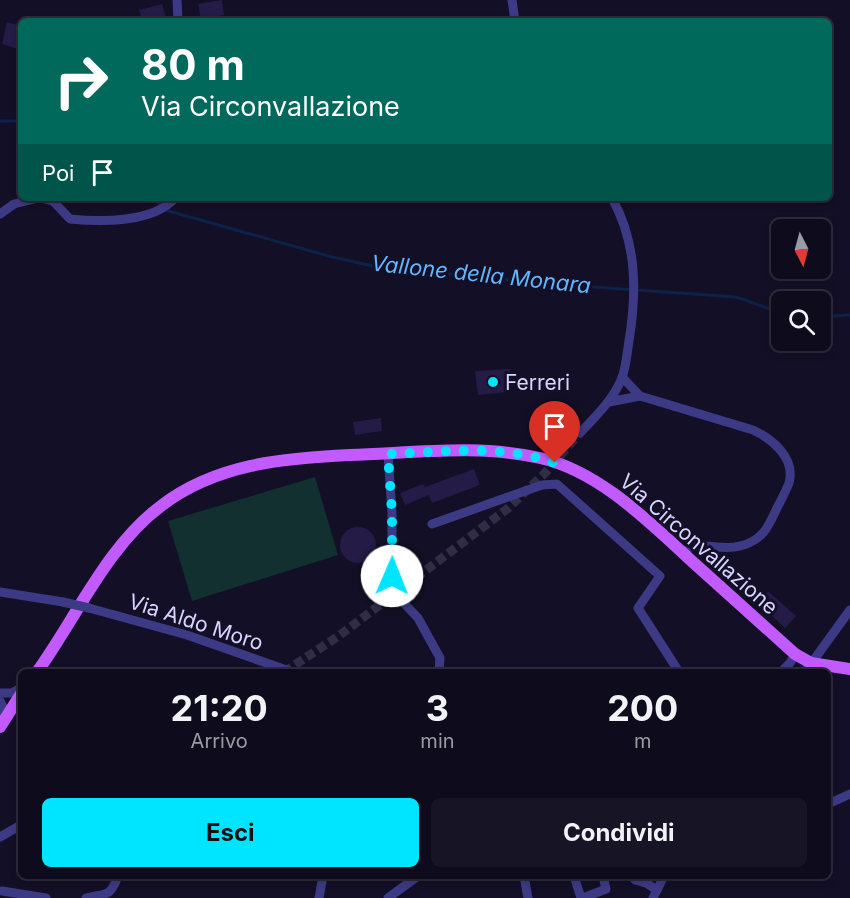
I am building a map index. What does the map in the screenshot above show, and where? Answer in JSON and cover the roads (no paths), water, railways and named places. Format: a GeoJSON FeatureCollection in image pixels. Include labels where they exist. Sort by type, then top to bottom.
{"type":"FeatureCollection","features":[{"type":"Feature","properties":{"kind":"main road","name":"Via Circonvallazione"},"geometry":{"type":"LineString","coordinates":[[39,669],[116,552],[135,528],[160,506],[186,489],[215,476],[253,465],[297,458],[471,451],[506,452],[541,458],[568,467],[602,487],[646,518],[808,668],[850,669]]}},
{"type":"Feature","properties":{"kind":"main road"},"geometry":{"type":"LineString","coordinates":[[1,723],[18,698]]}},
{"type":"Feature","properties":{"kind":"street"},"geometry":{"type":"LineString","coordinates":[[177,0],[178,18]]}},
{"type":"Feature","properties":{"kind":"street"},"geometry":{"type":"LineString","coordinates":[[512,0],[515,18]]}},
{"type":"Feature","properties":{"kind":"street"},"geometry":{"type":"LineString","coordinates":[[0,214],[14,204],[26,201]]}},
{"type":"Feature","properties":{"kind":"street"},"geometry":{"type":"LineString","coordinates":[[53,201],[70,219],[95,221],[145,216],[159,211],[171,201]]}},
{"type":"Feature","properties":{"kind":"street"},"geometry":{"type":"LineString","coordinates":[[580,433],[609,402],[622,377],[633,318],[634,265],[627,232],[613,201]]}},
{"type":"Feature","properties":{"kind":"street"},"geometry":{"type":"LineString","coordinates":[[622,377],[640,396]]}},
{"type":"Feature","properties":{"kind":"street"},"geometry":{"type":"LineString","coordinates":[[609,402],[640,396],[761,434],[769,437],[789,465],[790,481],[770,525],[763,534],[748,544],[731,547],[694,544],[683,553]]}},
{"type":"Feature","properties":{"kind":"street"},"geometry":{"type":"LineString","coordinates":[[388,454],[392,513],[392,576],[399,598],[418,618],[440,658],[439,669]]}},
{"type":"Feature","properties":{"kind":"street"},"geometry":{"type":"LineString","coordinates":[[432,524],[542,485],[557,484],[660,576],[638,608],[677,669]]}},
{"type":"Feature","properties":{"kind":"street","name":"Via Aldo Moro"},"geometry":{"type":"LineString","coordinates":[[0,592],[89,608],[187,635],[283,669]]}},
{"type":"Feature","properties":{"kind":"street"},"geometry":{"type":"LineString","coordinates":[[808,668],[850,610]]}},
{"type":"Feature","properties":{"kind":"street"},"geometry":{"type":"LineString","coordinates":[[784,669],[795,654]]}},
{"type":"Feature","properties":{"kind":"street"},"geometry":{"type":"LineString","coordinates":[[0,693],[12,693],[18,690]]}},
{"type":"Feature","properties":{"kind":"street"},"geometry":{"type":"LineString","coordinates":[[0,701],[4,710],[1,723]]}},
{"type":"Feature","properties":{"kind":"street"},"geometry":{"type":"LineString","coordinates":[[831,803],[850,794]]}},
{"type":"Feature","properties":{"kind":"street"},"geometry":{"type":"LineString","coordinates":[[0,837],[18,827]]}},
{"type":"Feature","properties":{"kind":"street"},"geometry":{"type":"LineString","coordinates":[[86,898],[108,895],[113,890],[117,879]]}},
{"type":"Feature","properties":{"kind":"street"},"geometry":{"type":"LineString","coordinates":[[319,898],[322,879]]}},
{"type":"Feature","properties":{"kind":"street"},"geometry":{"type":"LineString","coordinates":[[388,898],[414,879]]}},
{"type":"Feature","properties":{"kind":"street"},"geometry":{"type":"LineString","coordinates":[[525,879],[528,898]]}},
{"type":"Feature","properties":{"kind":"street"},"geometry":{"type":"LineString","coordinates":[[575,879],[582,898],[606,889],[604,879]]}},
{"type":"Feature","properties":{"kind":"street"},"geometry":{"type":"LineString","coordinates":[[634,879],[646,883],[655,894],[662,879]]}},
{"type":"Feature","properties":{"kind":"street"},"geometry":{"type":"LineString","coordinates":[[3,893],[46,898]]}},
{"type":"Feature","properties":{"kind":"waterway","name":"Vallone della Monara"},"geometry":{"type":"LineString","coordinates":[[0,121],[18,121]]}},
{"type":"Feature","properties":{"kind":"waterway","name":"Vallone della Monara"},"geometry":{"type":"LineString","coordinates":[[156,201],[160,205]]}},
{"type":"Feature","properties":{"kind":"waterway","name":"Vallone della Monara"},"geometry":{"type":"LineString","coordinates":[[165,210],[332,257],[382,268],[565,285],[736,297],[771,309]]}},
{"type":"Feature","properties":{"kind":"waterway","name":"Vallone della Monara"},"geometry":{"type":"LineString","coordinates":[[831,316],[850,315]]}},
{"type":"Feature","properties":{"kind":"tunnel"},"geometry":{"type":"LineString","coordinates":[[289,669],[340,635],[507,509],[545,473],[580,433]]}},
{"type":"Feature","properties":{"kind":"place","name":"Ferreri"},"geometry":{"type":"Point","coordinates":[493,382]}}]}
